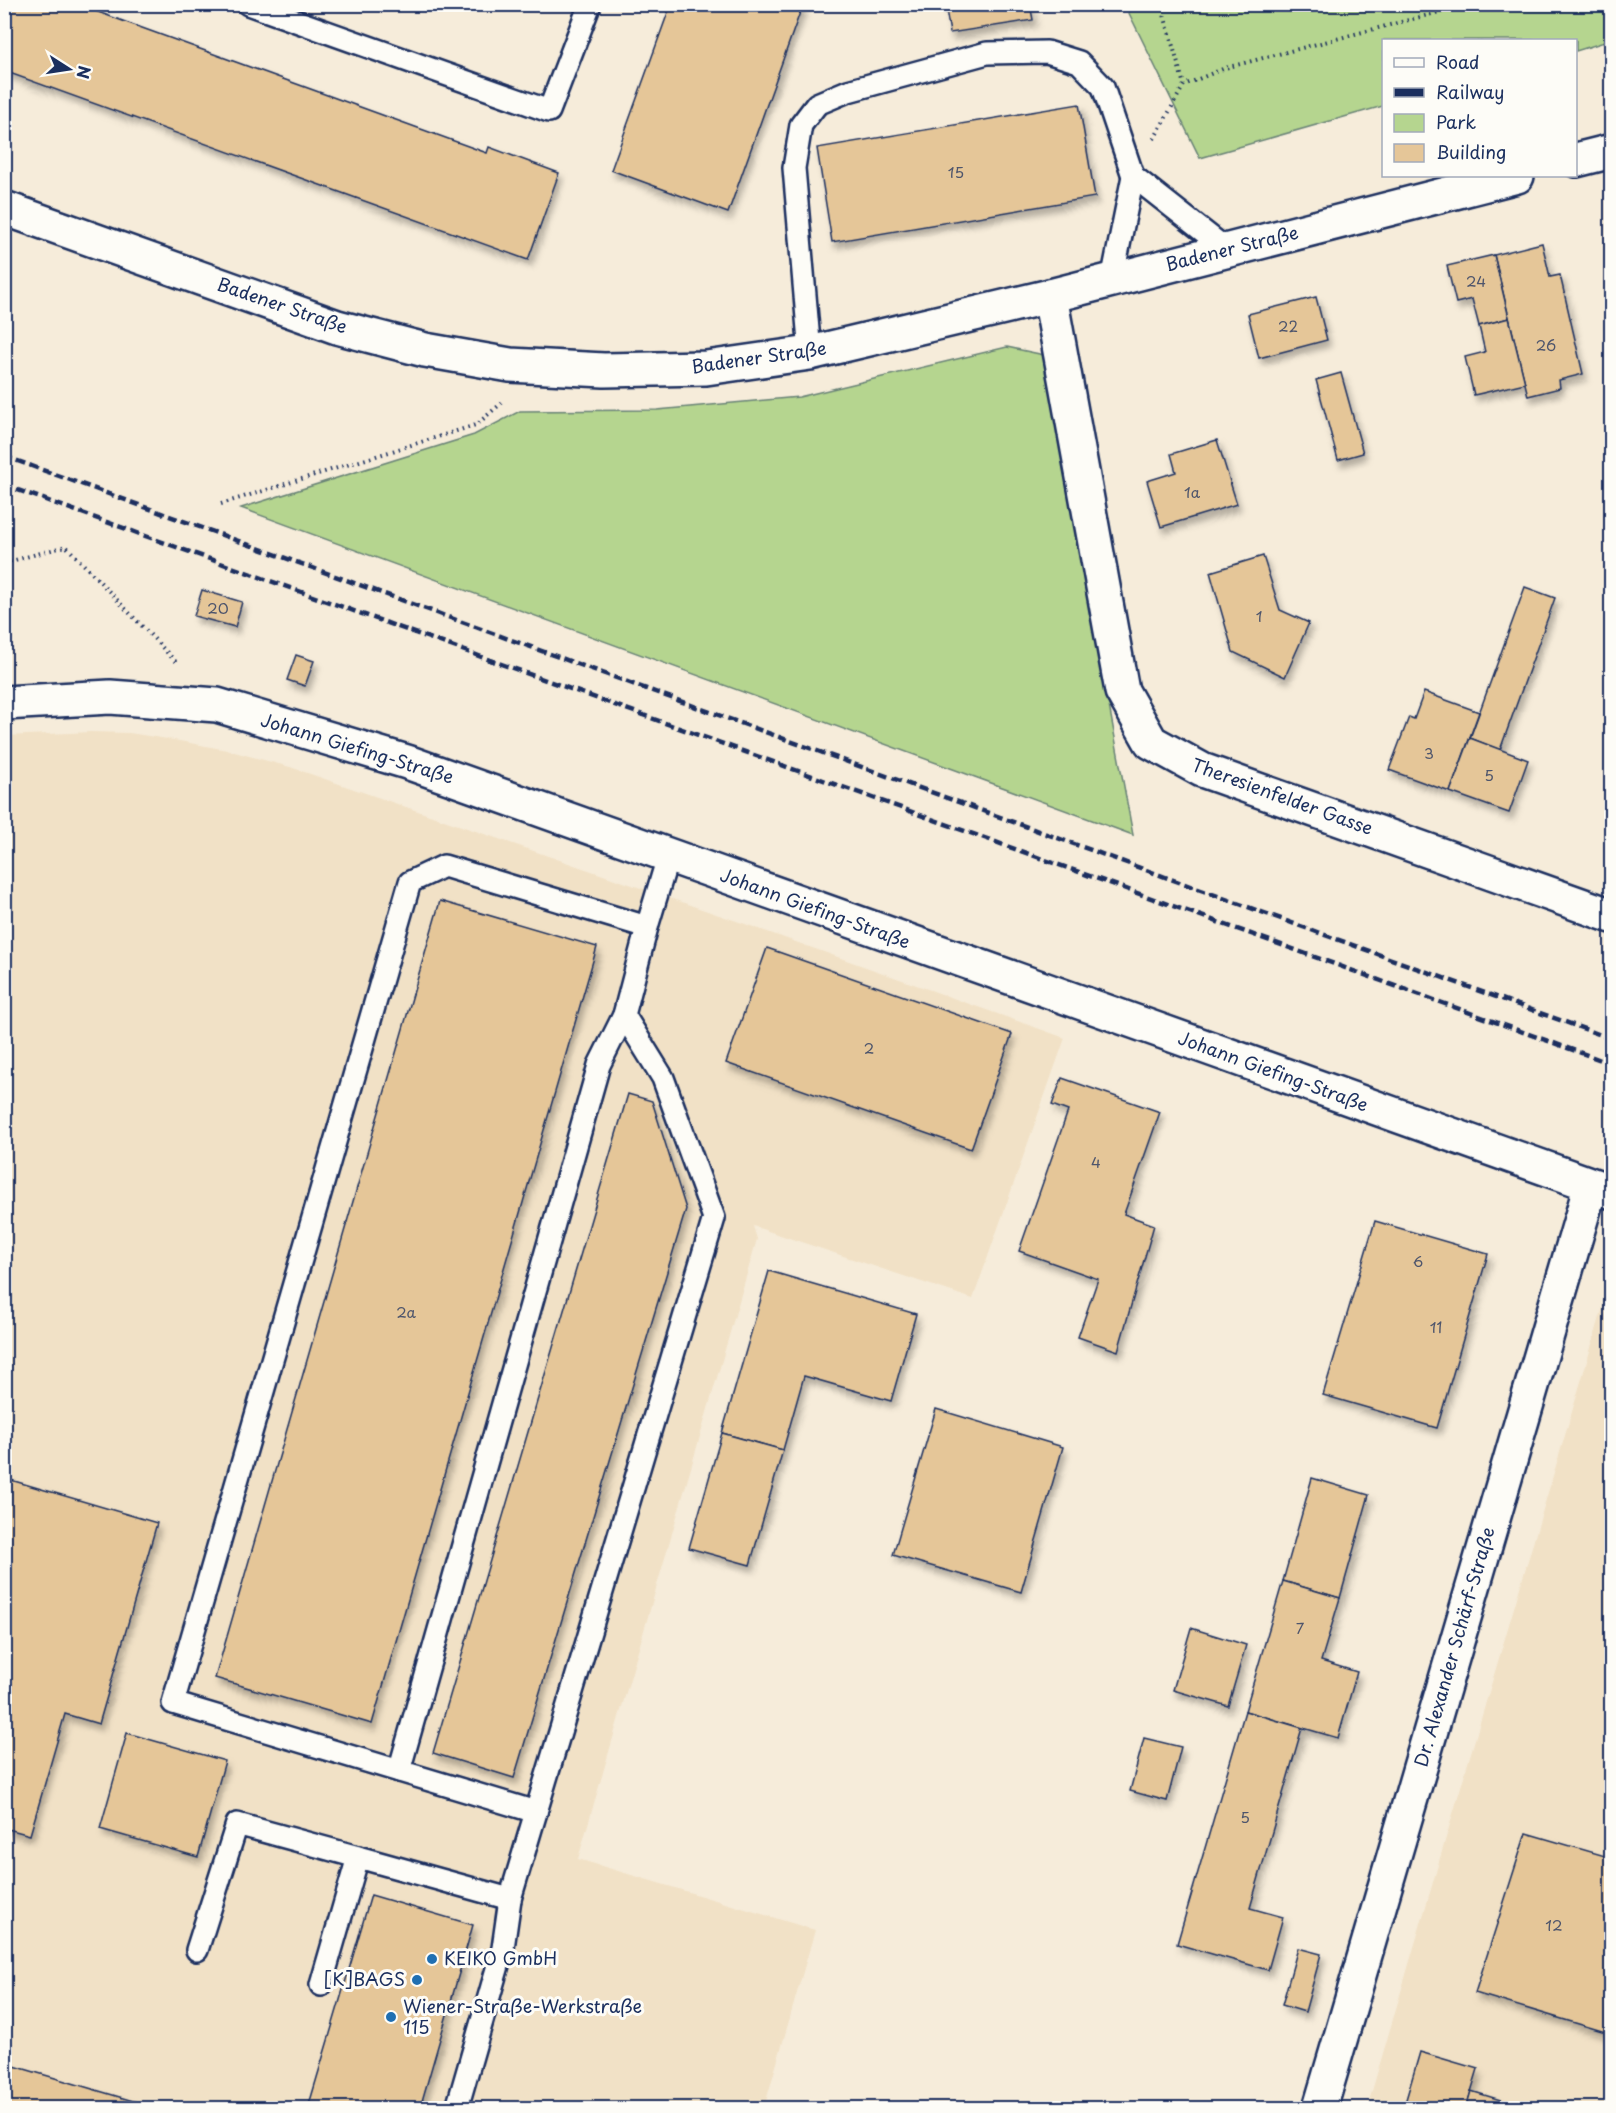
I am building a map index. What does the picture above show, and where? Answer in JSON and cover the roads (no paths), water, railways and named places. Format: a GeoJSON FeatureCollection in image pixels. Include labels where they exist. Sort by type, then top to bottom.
{"type":"FeatureCollection","features":[{"type":"Feature","properties":{"kind":"street"},"geometry":{"type":"LineString","coordinates":[[1577,160],[1611,151]]}},
{"type":"Feature","properties":{"kind":"street","name":"Badener Straße"},"geometry":{"type":"LineString","coordinates":[[4,208],[337,327],[424,350],[510,365],[604,370],[706,368],[810,353],[1050,296],[1513,177]]}},
{"type":"Feature","properties":{"kind":"street","name":"Theresienfelder Gasse"},"geometry":{"type":"LineString","coordinates":[[1050,296],[1122,691],[1150,742],[1202,770],[1611,916]]}},
{"type":"Feature","properties":{"kind":"street","name":"Johann Giefing-Straße"},"geometry":{"type":"LineString","coordinates":[[4,703],[110,697],[217,705],[407,762],[1601,1188]]}},
{"type":"Feature","properties":{"kind":"street","name":"Dr. Alexander Schärf-Straße"},"geometry":{"type":"LineString","coordinates":[[1320,2109],[1601,1188]]}},
{"type":"Feature","properties":{"kind":"lane"},"geometry":{"type":"LineString","coordinates":[[248,4],[549,111],[590,4]]}},
{"type":"Feature","properties":{"kind":"lane"},"geometry":{"type":"LineString","coordinates":[[810,353],[794,168],[801,125],[818,104],[848,91],[987,53],[1047,52],[1079,63],[1103,87],[1133,176],[1112,280]]}},
{"type":"Feature","properties":{"kind":"lane"},"geometry":{"type":"LineString","coordinates":[[1133,176],[1227,250]]}},
{"type":"Feature","properties":{"kind":"lane"},"geometry":{"type":"LineString","coordinates":[[399,1771],[599,1065],[624,1015],[646,927],[668,856]]}},
{"type":"Feature","properties":{"kind":"lane"},"geometry":{"type":"LineString","coordinates":[[536,1812],[173,1703],[410,882],[444,866],[646,927]]}},
{"type":"Feature","properties":{"kind":"lane"},"geometry":{"type":"LineString","coordinates":[[457,2109],[503,1948],[510,1899],[714,1218],[663,1078],[624,1015]]}},
{"type":"Feature","properties":{"kind":"lane"},"geometry":{"type":"LineString","coordinates":[[197,1950],[237,1824],[510,1899]]}},
{"type":"Feature","properties":{"kind":"lane"},"geometry":{"type":"LineString","coordinates":[[321,1985],[358,1857]]}},
{"type":"Feature","properties":{"kind":"railway"},"geometry":{"type":"LineString","coordinates":[[4,456],[1612,1039]]}},
{"type":"Feature","properties":{"kind":"railway"},"geometry":{"type":"LineString","coordinates":[[4,485],[1612,1064]]}},
{"type":"Feature","properties":{"kind":"place","name":"KEIKO GmbH"},"geometry":{"type":"Point","coordinates":[432,1959]}},
{"type":"Feature","properties":{"kind":"place","name":"[K]BAGS"},"geometry":{"type":"Point","coordinates":[417,1980]}},
{"type":"Feature","properties":{"kind":"place","name":"Wiener-Straße-Werkstraße 115"},"geometry":{"type":"Point","coordinates":[391,2017]}}]}
